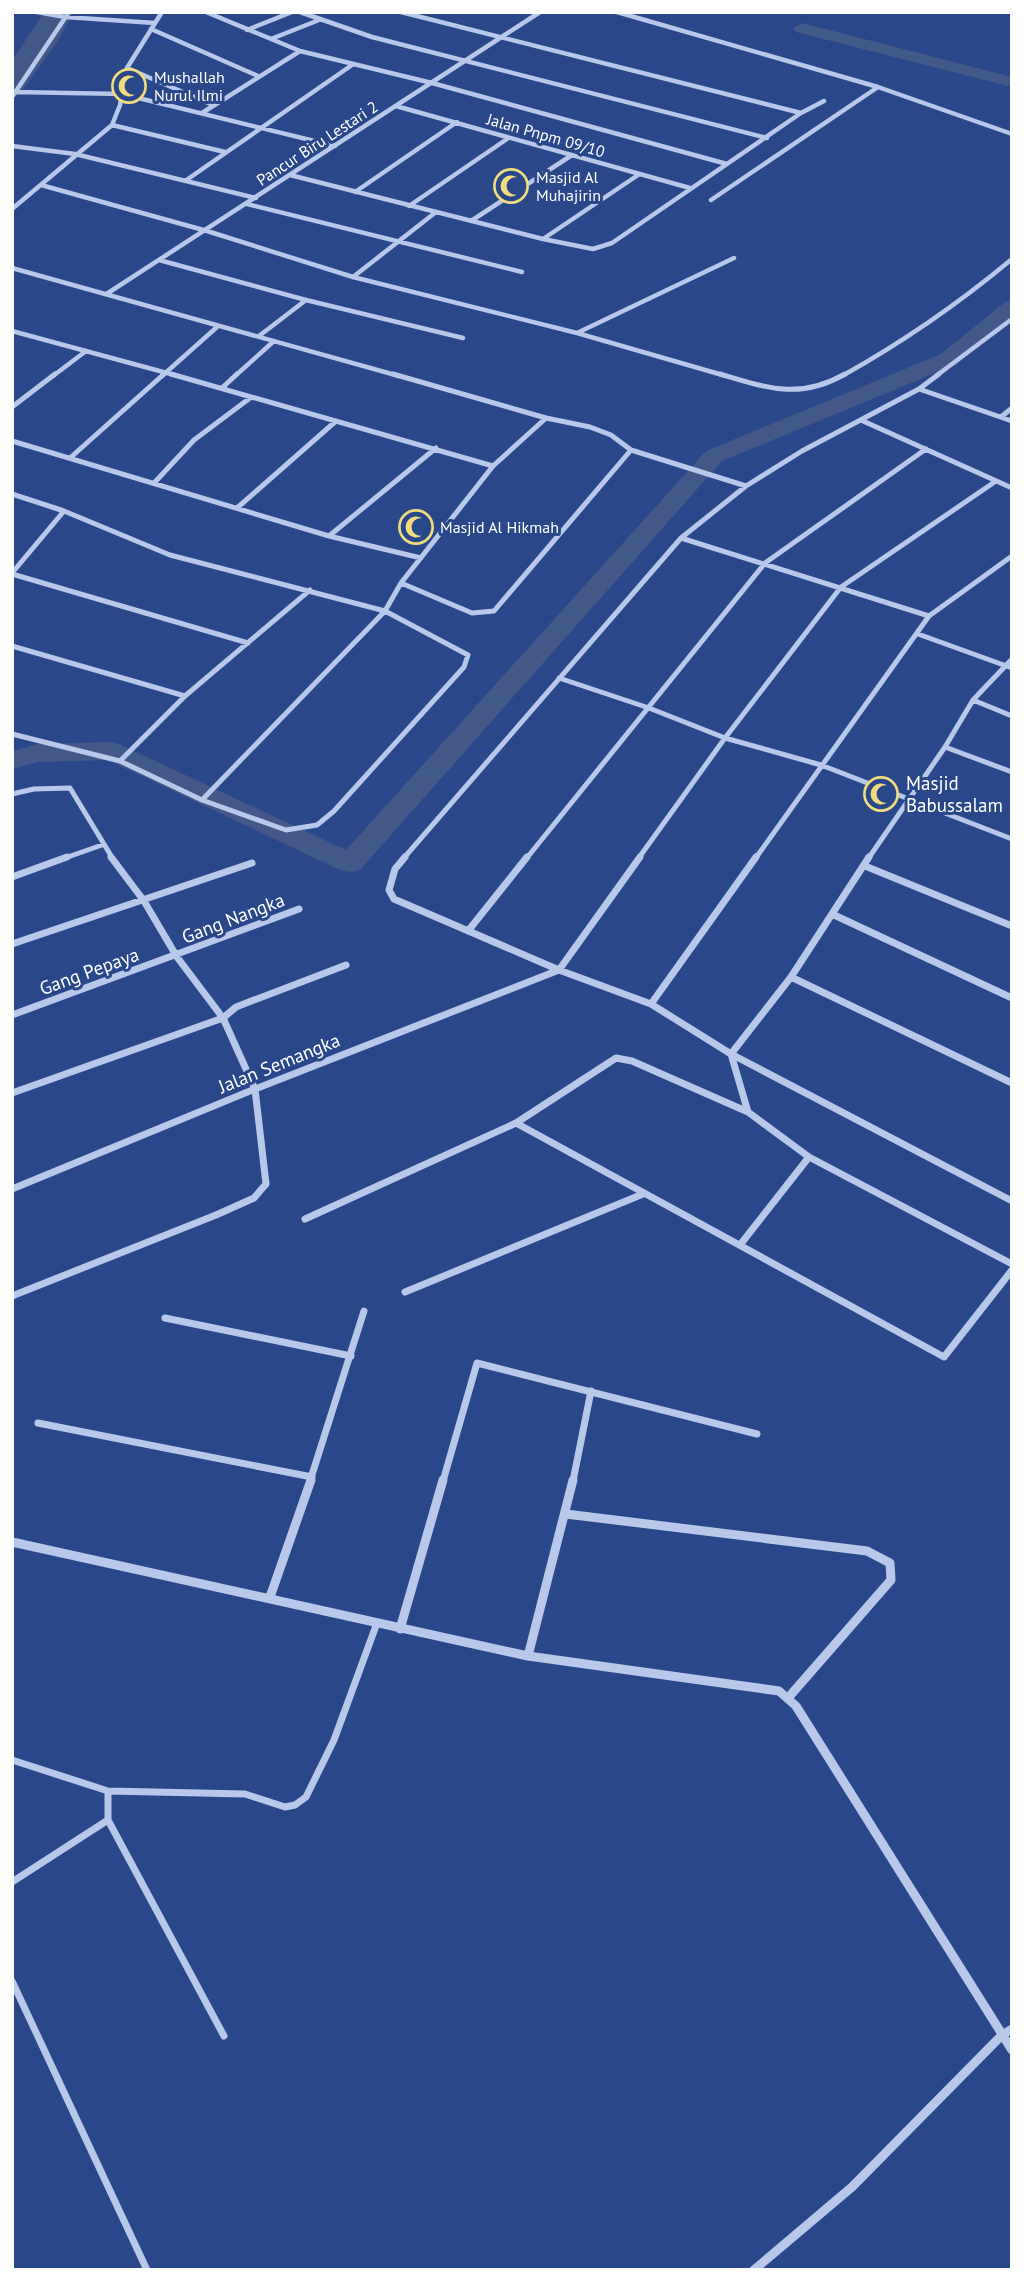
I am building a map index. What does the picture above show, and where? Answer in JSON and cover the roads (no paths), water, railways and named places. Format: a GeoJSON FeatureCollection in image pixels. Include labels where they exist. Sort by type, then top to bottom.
{"type":"FeatureCollection","features":[{"type":"Feature","properties":{"kind":"street"},"geometry":{"type":"LineString","coordinates":[[37,12],[155,23]]}},
{"type":"Feature","properties":{"kind":"street"},"geometry":{"type":"LineString","coordinates":[[12,209],[112,125],[127,68],[162,12]]}},
{"type":"Feature","properties":{"kind":"street"},"geometry":{"type":"LineString","coordinates":[[206,12],[300,51],[432,83],[727,164]]}},
{"type":"Feature","properties":{"kind":"street"},"geometry":{"type":"LineString","coordinates":[[247,30],[292,12]]}},
{"type":"Feature","properties":{"kind":"street"},"geometry":{"type":"LineString","coordinates":[[300,12],[372,37],[767,138]]}},
{"type":"Feature","properties":{"kind":"street"},"geometry":{"type":"LineString","coordinates":[[401,12],[505,36],[801,113]]}},
{"type":"Feature","properties":{"kind":"street","name":"Pancur Biru Lestari 2"},"geometry":{"type":"LineString","coordinates":[[108,293],[540,12]]}},
{"type":"Feature","properties":{"kind":"street"},"geometry":{"type":"LineString","coordinates":[[617,12],[878,87],[1012,134]]}},
{"type":"Feature","properties":{"kind":"street"},"geometry":{"type":"LineString","coordinates":[[13,95],[64,15]]}},
{"type":"Feature","properties":{"kind":"street"},"geometry":{"type":"LineString","coordinates":[[270,40],[320,20]]}},
{"type":"Feature","properties":{"kind":"street"},"geometry":{"type":"LineString","coordinates":[[151,29],[258,76]]}},
{"type":"Feature","properties":{"kind":"street"},"geometry":{"type":"LineString","coordinates":[[202,113],[300,51]]}},
{"type":"Feature","properties":{"kind":"street"},"geometry":{"type":"LineString","coordinates":[[185,181],[352,65]]}},
{"type":"Feature","properties":{"kind":"street"},"geometry":{"type":"LineString","coordinates":[[127,68],[213,105]]}},
{"type":"Feature","properties":{"kind":"street"},"geometry":{"type":"LineString","coordinates":[[711,200],[878,87]]}},
{"type":"Feature","properties":{"kind":"street"},"geometry":{"type":"LineString","coordinates":[[13,95],[122,94],[335,146]]}},
{"type":"Feature","properties":{"kind":"street"},"geometry":{"type":"LineString","coordinates":[[290,175],[543,239],[593,249],[612,243],[801,113],[824,101]]}},
{"type":"Feature","properties":{"kind":"street","name":"Jalan Pnpm 09/10"},"geometry":{"type":"LineString","coordinates":[[396,106],[690,188]]}},
{"type":"Feature","properties":{"kind":"street"},"geometry":{"type":"LineString","coordinates":[[355,192],[457,122]]}},
{"type":"Feature","properties":{"kind":"street"},"geometry":{"type":"LineString","coordinates":[[112,125],[225,152]]}},
{"type":"Feature","properties":{"kind":"street"},"geometry":{"type":"LineString","coordinates":[[409,206],[507,139]]}},
{"type":"Feature","properties":{"kind":"street"},"geometry":{"type":"LineString","coordinates":[[12,146],[75,154],[256,198]]}},
{"type":"Feature","properties":{"kind":"street"},"geometry":{"type":"LineString","coordinates":[[471,221],[572,155]]}},
{"type":"Feature","properties":{"kind":"street"},"geometry":{"type":"LineString","coordinates":[[543,239],[638,175]]}},
{"type":"Feature","properties":{"kind":"street"},"geometry":{"type":"LineString","coordinates":[[41,185],[207,231],[353,277],[577,333],[775,390],[811,388],[837,379],[903,342],[962,301],[1012,259]]}},
{"type":"Feature","properties":{"kind":"street"},"geometry":{"type":"LineString","coordinates":[[247,204],[522,272]]}},
{"type":"Feature","properties":{"kind":"street"},"geometry":{"type":"LineString","coordinates":[[353,277],[436,212]]}},
{"type":"Feature","properties":{"kind":"street"},"geometry":{"type":"LineString","coordinates":[[577,333],[734,258]]}},
{"type":"Feature","properties":{"kind":"street"},"geometry":{"type":"LineString","coordinates":[[159,260],[306,300],[463,338]]}},
{"type":"Feature","properties":{"kind":"street"},"geometry":{"type":"LineString","coordinates":[[12,268],[546,418],[590,427],[611,435],[631,450],[746,486]]}},
{"type":"Feature","properties":{"kind":"street"},"geometry":{"type":"LineString","coordinates":[[259,336],[306,300]]}},
{"type":"Feature","properties":{"kind":"street"},"geometry":{"type":"LineString","coordinates":[[1012,319],[919,389],[863,421],[812,445],[746,486],[681,538],[395,869],[389,885],[394,899],[559,970],[651,1004],[731,1054],[1012,1201]]}},
{"type":"Feature","properties":{"kind":"street"},"geometry":{"type":"LineString","coordinates":[[70,458],[217,327]]}},
{"type":"Feature","properties":{"kind":"street"},"geometry":{"type":"LineString","coordinates":[[12,331],[493,466]]}},
{"type":"Feature","properties":{"kind":"street"},"geometry":{"type":"LineString","coordinates":[[222,388],[274,341]]}},
{"type":"Feature","properties":{"kind":"street"},"geometry":{"type":"LineString","coordinates":[[12,407],[86,351]]}},
{"type":"Feature","properties":{"kind":"street"},"geometry":{"type":"LineString","coordinates":[[919,389],[1012,421]]}},
{"type":"Feature","properties":{"kind":"street"},"geometry":{"type":"LineString","coordinates":[[155,482],[194,440],[250,398]]}},
{"type":"Feature","properties":{"kind":"street"},"geometry":{"type":"LineString","coordinates":[[1000,417],[1012,408]]}},
{"type":"Feature","properties":{"kind":"street"},"geometry":{"type":"LineString","coordinates":[[202,800],[385,611],[401,583],[493,466],[546,418]]}},
{"type":"Feature","properties":{"kind":"street"},"geometry":{"type":"LineString","coordinates":[[237,508],[336,421]]}},
{"type":"Feature","properties":{"kind":"street"},"geometry":{"type":"LineString","coordinates":[[863,421],[1012,488]]}},
{"type":"Feature","properties":{"kind":"street"},"geometry":{"type":"LineString","coordinates":[[12,441],[329,536],[421,558]]}},
{"type":"Feature","properties":{"kind":"street"},"geometry":{"type":"LineString","coordinates":[[329,536],[436,448]]}},
{"type":"Feature","properties":{"kind":"street"},"geometry":{"type":"LineString","coordinates":[[468,931],[765,563],[926,449]]}},
{"type":"Feature","properties":{"kind":"street"},"geometry":{"type":"LineString","coordinates":[[401,583],[472,613],[495,611],[631,450]]}},
{"type":"Feature","properties":{"kind":"street"},"geometry":{"type":"LineString","coordinates":[[559,970],[725,738],[841,587],[996,481]]}},
{"type":"Feature","properties":{"kind":"street"},"geometry":{"type":"LineString","coordinates":[[12,494],[64,510],[170,555],[385,611],[468,655],[467,662],[334,811],[317,825],[286,830],[202,800],[120,761],[12,734]]}},
{"type":"Feature","properties":{"kind":"street"},"geometry":{"type":"LineString","coordinates":[[64,510],[12,573],[248,643]]}},
{"type":"Feature","properties":{"kind":"street"},"geometry":{"type":"LineString","coordinates":[[681,538],[929,616]]}},
{"type":"Feature","properties":{"kind":"street"},"geometry":{"type":"LineString","coordinates":[[651,1004],[929,616],[1012,555]]}},
{"type":"Feature","properties":{"kind":"street"},"geometry":{"type":"LineString","coordinates":[[120,761],[185,696],[310,590]]}},
{"type":"Feature","properties":{"kind":"street"},"geometry":{"type":"LineString","coordinates":[[918,634],[1008,667]]}},
{"type":"Feature","properties":{"kind":"street"},"geometry":{"type":"LineString","coordinates":[[12,646],[185,696]]}},
{"type":"Feature","properties":{"kind":"street"},"geometry":{"type":"LineString","coordinates":[[731,1054],[791,977],[908,798],[945,747],[973,700],[1008,667],[1012,659]]}},
{"type":"Feature","properties":{"kind":"street"},"geometry":{"type":"LineString","coordinates":[[559,678],[649,708],[725,738],[821,765],[1012,839]]}},
{"type":"Feature","properties":{"kind":"street"},"geometry":{"type":"LineString","coordinates":[[973,700],[1012,716]]}},
{"type":"Feature","properties":{"kind":"street"},"geometry":{"type":"LineString","coordinates":[[945,747],[1012,772]]}},
{"type":"Feature","properties":{"kind":"street"},"geometry":{"type":"LineString","coordinates":[[12,794],[70,788],[102,845],[144,901],[177,957],[223,1018],[256,1089],[266,1184],[254,1198],[216,1215],[12,1296]]}},
{"type":"Feature","properties":{"kind":"street"},"geometry":{"type":"LineString","coordinates":[[12,877],[102,845]]}},
{"type":"Feature","properties":{"kind":"street"},"geometry":{"type":"LineString","coordinates":[[12,944],[252,863]]}},
{"type":"Feature","properties":{"kind":"street"},"geometry":{"type":"LineString","coordinates":[[865,866],[1012,926]]}},
{"type":"Feature","properties":{"kind":"street","name":"Gang Nangka"},"geometry":{"type":"LineString","coordinates":[[177,957],[299,909]]}},
{"type":"Feature","properties":{"kind":"street"},"geometry":{"type":"LineString","coordinates":[[832,914],[1012,998]]}},
{"type":"Feature","properties":{"kind":"street","name":"Gang Pepaya"},"geometry":{"type":"LineString","coordinates":[[12,1015],[177,957]]}},
{"type":"Feature","properties":{"kind":"street"},"geometry":{"type":"LineString","coordinates":[[12,1093],[223,1018],[236,1007],[346,965]]}},
{"type":"Feature","properties":{"kind":"street","name":"Jalan Semangka"},"geometry":{"type":"LineString","coordinates":[[12,1189],[256,1089],[559,970]]}},
{"type":"Feature","properties":{"kind":"street"},"geometry":{"type":"LineString","coordinates":[[791,977],[1012,1083]]}},
{"type":"Feature","properties":{"kind":"street"},"geometry":{"type":"LineString","coordinates":[[731,1054],[748,1112]]}},
{"type":"Feature","properties":{"kind":"street"},"geometry":{"type":"LineString","coordinates":[[305,1219],[516,1123],[616,1058],[632,1061],[748,1112],[809,1157],[1012,1264]]}},
{"type":"Feature","properties":{"kind":"street"},"geometry":{"type":"LineString","coordinates":[[516,1123],[944,1357],[1012,1270]]}},
{"type":"Feature","properties":{"kind":"street"},"geometry":{"type":"LineString","coordinates":[[740,1245],[809,1157]]}},
{"type":"Feature","properties":{"kind":"street"},"geometry":{"type":"LineString","coordinates":[[405,1292],[643,1194]]}},
{"type":"Feature","properties":{"kind":"street"},"geometry":{"type":"LineString","coordinates":[[270,1597],[312,1477],[364,1311]]}},
{"type":"Feature","properties":{"kind":"street"},"geometry":{"type":"LineString","coordinates":[[165,1318],[351,1356]]}},
{"type":"Feature","properties":{"kind":"street"},"geometry":{"type":"LineString","coordinates":[[400,1629],[477,1363],[757,1434]]}},
{"type":"Feature","properties":{"kind":"street"},"geometry":{"type":"LineString","coordinates":[[528,1656],[566,1514],[591,1391]]}},
{"type":"Feature","properties":{"kind":"street"},"geometry":{"type":"LineString","coordinates":[[38,1423],[312,1477]]}},
{"type":"Feature","properties":{"kind":"street"},"geometry":{"type":"LineString","coordinates":[[566,1514],[867,1550],[891,1563],[891,1580],[788,1698]]}},
{"type":"Feature","properties":{"kind":"street"},"geometry":{"type":"LineString","coordinates":[[12,1542],[528,1656],[779,1691],[796,1706],[1012,2050]]}},
{"type":"Feature","properties":{"kind":"street"},"geometry":{"type":"LineString","coordinates":[[754,2270],[797,2236],[896,2147],[1002,2035],[1012,2029]]}},
{"type":"Feature","properties":{"kind":"lane"},"geometry":{"type":"LineString","coordinates":[[12,1760],[108,1791],[245,1794],[285,1807],[295,1805],[306,1797],[334,1740],[377,1623]]}},
{"type":"Feature","properties":{"kind":"lane"},"geometry":{"type":"LineString","coordinates":[[108,1791],[108,1821],[224,2036]]}},
{"type":"Feature","properties":{"kind":"lane"},"geometry":{"type":"LineString","coordinates":[[12,1882],[108,1821]]}},
{"type":"Feature","properties":{"kind":"lane"},"geometry":{"type":"LineString","coordinates":[[12,1980],[147,2270]]}},
{"type":"Feature","properties":{"kind":"waterway"},"geometry":{"type":"LineString","coordinates":[[12,82],[43,41],[59,12]]}},
{"type":"Feature","properties":{"kind":"waterway"},"geometry":{"type":"LineString","coordinates":[[802,28],[1012,82]]}},
{"type":"Feature","properties":{"kind":"waterway"},"geometry":{"type":"LineString","coordinates":[[12,760],[38,753],[112,751],[350,863],[714,456],[949,359],[1012,306]]}},
{"type":"Feature","properties":{"kind":"place","name":"Mushallah Nurul Ilmi"},"geometry":{"type":"Point","coordinates":[129,86]}},
{"type":"Feature","properties":{"kind":"place","name":"Masjid Al Muhajirin"},"geometry":{"type":"Point","coordinates":[511,186]}},
{"type":"Feature","properties":{"kind":"place","name":"Masjid Al Hikmah"},"geometry":{"type":"Point","coordinates":[416,527]}},
{"type":"Feature","properties":{"kind":"place","name":"Masjid Babussalam"},"geometry":{"type":"Point","coordinates":[881,794]}}]}
